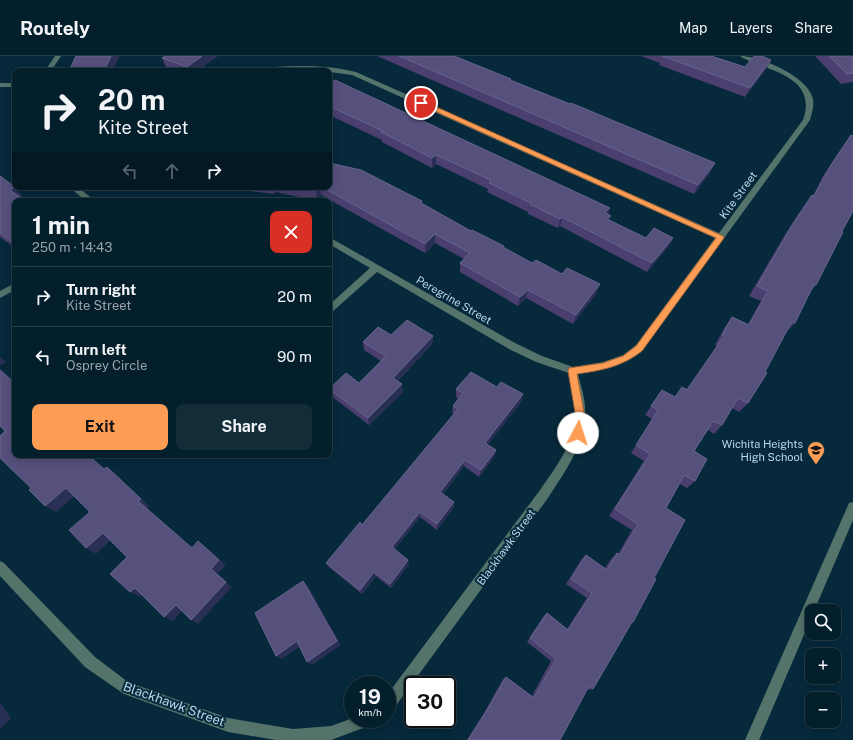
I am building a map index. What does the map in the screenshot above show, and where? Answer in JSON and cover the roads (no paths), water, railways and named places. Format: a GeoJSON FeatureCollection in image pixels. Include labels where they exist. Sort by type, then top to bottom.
{"type":"FeatureCollection","features":[{"type":"Feature","properties":{"kind":"street"},"geometry":{"type":"LineString","coordinates":[[50,68],[58,56]]}},
{"type":"Feature","properties":{"kind":"street","name":"Kite Street"},"geometry":{"type":"LineString","coordinates":[[572,371],[603,366],[626,358],[639,348],[806,120],[810,108],[809,96],[802,84],[784,72],[743,56]]}},
{"type":"Feature","properties":{"kind":"street"},"geometry":{"type":"LineString","coordinates":[[282,68],[305,66],[332,68],[354,72],[720,238]]}},
{"type":"Feature","properties":{"kind":"street"},"geometry":{"type":"LineString","coordinates":[[0,85],[12,85]]}},
{"type":"Feature","properties":{"kind":"street"},"geometry":{"type":"LineString","coordinates":[[77,190],[87,198]]}},
{"type":"Feature","properties":{"kind":"street","name":"Peregrine Street"},"geometry":{"type":"LineString","coordinates":[[332,242],[512,346],[538,359],[572,371]]}},
{"type":"Feature","properties":{"kind":"street"},"geometry":{"type":"LineString","coordinates":[[332,307],[376,268]]}},
{"type":"Feature","properties":{"kind":"street"},"geometry":{"type":"LineString","coordinates":[[0,295],[12,288]]}},
{"type":"Feature","properties":{"kind":"street","name":"Blackhawk Street"},"geometry":{"type":"LineString","coordinates":[[396,694],[544,494],[568,457],[578,433],[581,418],[572,371]]}},
{"type":"Feature","properties":{"kind":"street"},"geometry":{"type":"LineString","coordinates":[[752,740],[853,507]]}},
{"type":"Feature","properties":{"kind":"street","name":"Blackhawk Street"},"geometry":{"type":"LineString","coordinates":[[0,567],[90,662],[124,687],[228,725],[293,738],[331,733],[345,728]]}},
{"type":"Feature","properties":{"kind":"place","name":"Wichita Heights High School"},"geometry":{"type":"Point","coordinates":[816,465]}}]}
